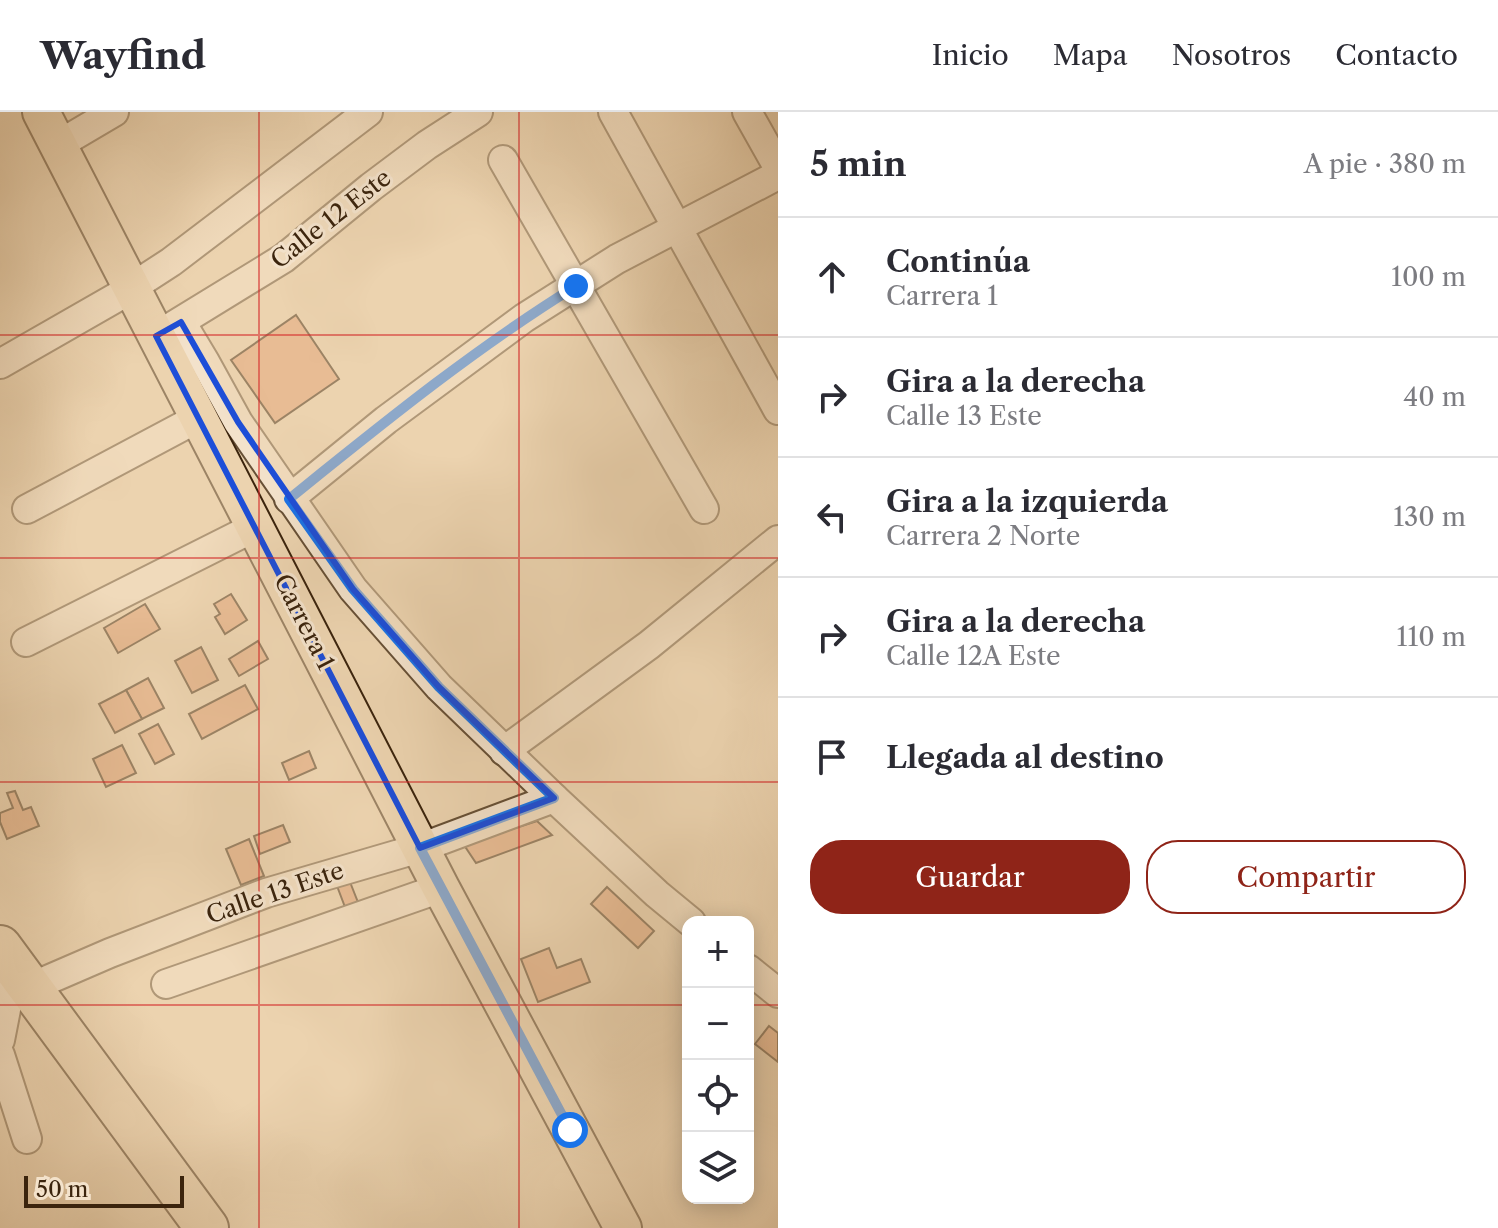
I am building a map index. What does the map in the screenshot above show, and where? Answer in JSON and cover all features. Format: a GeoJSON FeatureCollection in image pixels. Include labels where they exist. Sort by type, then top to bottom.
{"type":"FeatureCollection","features":[{"type":"Feature","properties":{"kind":"highway"},"geometry":{"type":"LineString","coordinates":[[0,947],[13,992],[207,1228]]}},
{"type":"Feature","properties":{"kind":"main road","name":"Carrera 1"},"geometry":{"type":"LineString","coordinates":[[41,112],[131,288],[168,329],[198,418],[420,848],[623,1228]]}},
{"type":"Feature","properties":{"kind":"main road","name":"Carrera 1"},"geometry":{"type":"LineString","coordinates":[[570,1130],[607,1228]]}},
{"type":"Feature","properties":{"kind":"street"},"geometry":{"type":"LineString","coordinates":[[58,145],[114,112]]}},
{"type":"Feature","properties":{"kind":"street"},"geometry":{"type":"LineString","coordinates":[[0,364],[171,262],[368,112]]}},
{"type":"Feature","properties":{"kind":"street","name":"Calle 12 Este"},"geometry":{"type":"LineString","coordinates":[[168,329],[284,258],[382,178],[478,112]]}},
{"type":"Feature","properties":{"kind":"street"},"geometry":{"type":"LineString","coordinates":[[613,112],[778,410]]}},
{"type":"Feature","properties":{"kind":"street"},"geometry":{"type":"LineString","coordinates":[[747,112],[778,167]]}},
{"type":"Feature","properties":{"kind":"street"},"geometry":{"type":"LineString","coordinates":[[503,160],[704,509]]}},
{"type":"Feature","properties":{"kind":"street"},"geometry":{"type":"LineString","coordinates":[[289,499],[386,420],[524,318],[617,259],[778,175]]}},
{"type":"Feature","properties":{"kind":"street"},"geometry":{"type":"LineString","coordinates":[[168,329],[205,362],[238,422],[353,589],[439,687],[554,798],[684,916]]}},
{"type":"Feature","properties":{"kind":"street"},"geometry":{"type":"LineString","coordinates":[[27,509],[198,418]]}},
{"type":"Feature","properties":{"kind":"street"},"geometry":{"type":"LineString","coordinates":[[26,642],[256,529]]}},
{"type":"Feature","properties":{"kind":"street"},"geometry":{"type":"LineString","coordinates":[[504,751],[649,645],[778,540]]}},
{"type":"Feature","properties":{"kind":"street","name":"Calle 13 Este"},"geometry":{"type":"LineString","coordinates":[[13,992],[266,893],[420,848],[554,798]]}},
{"type":"Feature","properties":{"kind":"street"},"geometry":{"type":"LineString","coordinates":[[166,984],[441,888]]}},
{"type":"Feature","properties":{"kind":"street"},"geometry":{"type":"LineString","coordinates":[[754,974],[778,993]]}},
{"type":"Feature","properties":{"kind":"street"},"geometry":{"type":"LineString","coordinates":[[0,1040],[13,992]]}},
{"type":"Feature","properties":{"kind":"street"},"geometry":{"type":"LineString","coordinates":[[0,1055],[27,1139]]}},
{"type":"Feature","properties":{"kind":"highlighted area"},"geometry":{"type":"Polygon","coordinates":[[[181,322],[238,422],[353,589],[439,687],[554,798],[420,848],[156,336],[181,322]]]}},
{"type":"Feature","properties":{"kind":"building"},"geometry":{"type":"Polygon","coordinates":[[[296,315],[339,379],[275,423],[231,360],[296,315]]]}},
{"type":"Feature","properties":{"kind":"building"},"geometry":{"type":"Polygon","coordinates":[[[231,594],[247,620],[225,634],[215,617],[220,614],[214,604],[231,594]]]}},
{"type":"Feature","properties":{"kind":"building"},"geometry":{"type":"Polygon","coordinates":[[[145,604],[160,629],[118,653],[104,628],[145,604]]]}},
{"type":"Feature","properties":{"kind":"building"},"geometry":{"type":"Polygon","coordinates":[[[258,641],[268,659],[239,676],[229,659],[258,641]]]}},
{"type":"Feature","properties":{"kind":"building"},"geometry":{"type":"Polygon","coordinates":[[[201,647],[218,680],[192,693],[175,661],[201,647]]]}},
{"type":"Feature","properties":{"kind":"building"},"geometry":{"type":"Polygon","coordinates":[[[148,678],[164,708],[142,719],[126,690],[148,678]]]}},
{"type":"Feature","properties":{"kind":"building"},"geometry":{"type":"Polygon","coordinates":[[[245,685],[258,709],[202,739],[189,714],[245,685]]]}},
{"type":"Feature","properties":{"kind":"building"},"geometry":{"type":"Polygon","coordinates":[[[126,690],[142,719],[115,733],[99,704],[126,690]]]}},
{"type":"Feature","properties":{"kind":"building"},"geometry":{"type":"Polygon","coordinates":[[[158,724],[174,754],[155,764],[139,734],[158,724]]]}},
{"type":"Feature","properties":{"kind":"building"},"geometry":{"type":"Polygon","coordinates":[[[122,745],[136,773],[106,787],[93,759],[122,745]]]}},
{"type":"Feature","properties":{"kind":"building"},"geometry":{"type":"Polygon","coordinates":[[[309,751],[316,768],[289,780],[282,763],[309,751]]]}},
{"type":"Feature","properties":{"kind":"building"},"geometry":{"type":"Polygon","coordinates":[[[15,791],[23,810],[31,807],[39,826],[7,839],[0,813],[13,808],[7,793],[15,791]]]}},
{"type":"Feature","properties":{"kind":"building"},"geometry":{"type":"Polygon","coordinates":[[[537,821],[552,835],[476,863],[464,845],[537,821]]]}},
{"type":"Feature","properties":{"kind":"building"},"geometry":{"type":"Polygon","coordinates":[[[283,825],[290,842],[260,854],[254,836],[283,825]]]}},
{"type":"Feature","properties":{"kind":"building"},"geometry":{"type":"Polygon","coordinates":[[[249,839],[264,876],[241,885],[226,849],[249,839]]]}},
{"type":"Feature","properties":{"kind":"building"},"geometry":{"type":"Polygon","coordinates":[[[350,882],[361,910],[348,915],[337,886],[350,882]]]}},
{"type":"Feature","properties":{"kind":"building"},"geometry":{"type":"Polygon","coordinates":[[[607,887],[654,931],[638,948],[591,904],[607,887]]]}},
{"type":"Feature","properties":{"kind":"building"},"geometry":{"type":"Polygon","coordinates":[[[549,948],[557,968],[581,959],[590,982],[538,1002],[521,959],[549,948]]]}},
{"type":"Feature","properties":{"kind":"building"},"geometry":{"type":"Polygon","coordinates":[[[769,1026],[778,1033],[778,1062],[755,1044],[769,1026]]]}},
{"type":"Feature","properties":{"kind":"route"},"geometry":{"type":"LineString","coordinates":[[570,1130],[420,848],[554,798],[439,687],[353,589],[289,499],[386,420],[473,355],[576,286]]}}]}
